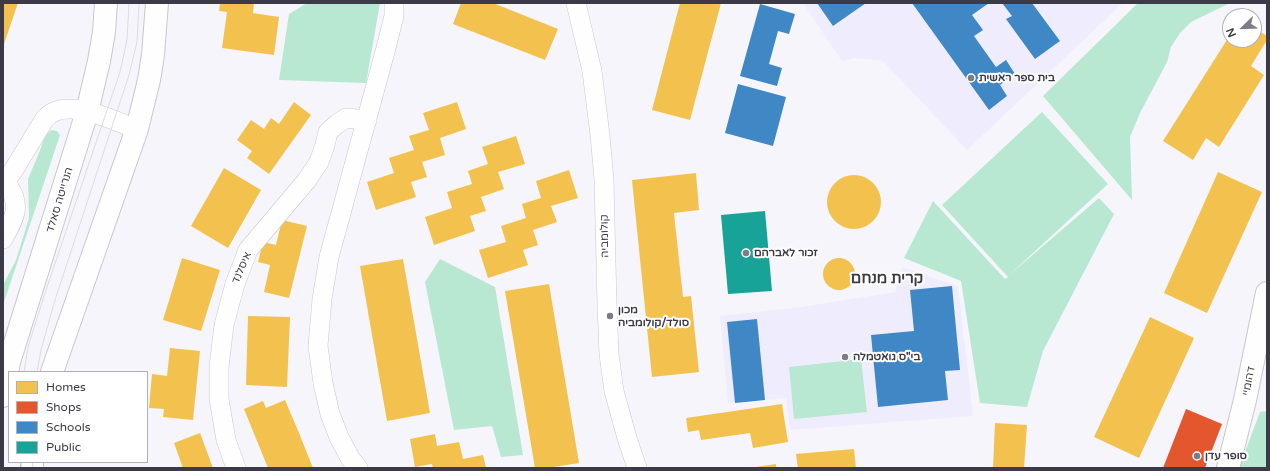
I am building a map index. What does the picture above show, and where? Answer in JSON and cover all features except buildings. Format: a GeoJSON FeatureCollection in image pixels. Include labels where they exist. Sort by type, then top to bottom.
{"type":"FeatureCollection","features":[{"type":"Feature","properties":{"kind":"main road","name":"הנרייטה סאלד"},"geometry":{"type":"LineString","coordinates":[[3,396],[9,362],[87,112],[99,61],[104,32],[106,3]]}},
{"type":"Feature","properties":{"kind":"main road"},"geometry":{"type":"LineString","coordinates":[[52,371],[137,129],[153,55],[157,3]]}},
{"type":"Feature","properties":{"kind":"main road","name":"דהומיי"},"geometry":{"type":"LineString","coordinates":[[1228,468],[1245,400],[1267,293]]}},
{"type":"Feature","properties":{"kind":"street"},"geometry":{"type":"LineString","coordinates":[[358,468],[350,458],[339,437],[330,414],[323,382],[318,346],[322,299],[330,257],[387,45],[394,16],[394,3]]}},
{"type":"Feature","properties":{"kind":"street","name":"קולומביה"},"geometry":{"type":"LineString","coordinates":[[576,3],[592,72],[600,135],[604,180],[609,354],[614,391],[637,468]]}},
{"type":"Feature","properties":{"kind":"street"},"geometry":{"type":"LineString","coordinates":[[3,239],[12,223],[16,209],[11,190],[4,183],[48,116],[57,111],[68,109],[87,112],[137,129]]}},
{"type":"Feature","properties":{"kind":"street","name":"איסלנד"},"geometry":{"type":"LineString","coordinates":[[236,468],[226,440],[219,399],[219,367],[224,325],[235,284],[248,250],[307,180],[319,162],[328,132],[346,118],[367,120]]}},
{"type":"Feature","properties":{"kind":"shaded area","name":"בית ספר ראשית"},"geometry":{"type":"Polygon","coordinates":[[[803,3],[1123,3],[967,150],[883,61],[855,58],[842,61],[803,3]]]}},
{"type":"Feature","properties":{"kind":"shaded area","name":"בי\"ס גואטמלה"},"geometry":{"type":"Polygon","coordinates":[[[902,267],[958,286],[973,416],[790,430],[786,398],[728,403],[720,316],[801,307],[895,292],[902,267]]]}},
{"type":"Feature","properties":{"kind":"green space"},"geometry":{"type":"Polygon","coordinates":[[[307,3],[380,3],[366,83],[279,80],[289,14],[307,3]]]}},
{"type":"Feature","properties":{"kind":"green space"},"geometry":{"type":"Polygon","coordinates":[[[1138,3],[1230,3],[1191,22],[1180,33],[1171,47],[1167,62],[1140,113],[1130,137],[1132,200],[1043,96],[1138,3]]]}},
{"type":"Feature","properties":{"kind":"green space"},"geometry":{"type":"Polygon","coordinates":[[[1042,112],[1108,184],[1008,276],[1099,198],[1114,214],[1043,351],[1027,407],[980,403],[961,281],[904,258],[933,201],[1005,279],[1008,277],[942,205],[1042,112]]]}},
{"type":"Feature","properties":{"kind":"green space"},"geometry":{"type":"Polygon","coordinates":[[[51,130],[57,131],[60,135],[3,305],[3,285],[16,260],[29,218],[28,179],[43,141],[51,130]]]}},
{"type":"Feature","properties":{"kind":"green space"},"geometry":{"type":"Polygon","coordinates":[[[440,259],[495,287],[523,455],[501,457],[492,426],[454,430],[425,282],[440,259]]]}},
{"type":"Feature","properties":{"kind":"green space"},"geometry":{"type":"Polygon","coordinates":[[[861,359],[867,412],[794,419],[789,367],[861,359]]]}},
{"type":"Feature","properties":{"kind":"green space"},"geometry":{"type":"Polygon","coordinates":[[[1267,411],[1267,468],[1239,468],[1260,412],[1267,411]]]}},
{"type":"Feature","properties":{"kind":"tram line"},"geometry":{"type":"LineString","coordinates":[[24,371],[28,347],[44,296],[120,72],[127,40],[129,3]]}},
{"type":"Feature","properties":{"kind":"tram line"},"geometry":{"type":"LineString","coordinates":[[37,371],[41,350],[55,300],[129,75],[137,42],[139,3]]}},
{"type":"Feature","properties":{"kind":"tram line"},"geometry":{"type":"LineString","coordinates":[[21,463],[22,468]]}},
{"type":"Feature","properties":{"kind":"tram line"},"geometry":{"type":"LineString","coordinates":[[32,463],[33,468]]}},
{"type":"Feature","properties":{"kind":"place","name":"בית ספר ראשית"},"geometry":{"type":"Point","coordinates":[971,78]}},
{"type":"Feature","properties":{"kind":"place","name":"זכור לאברהם"},"geometry":{"type":"Point","coordinates":[746,253]}},
{"type":"Feature","properties":{"kind":"place","name":"מכון סולד/קולומביה"},"geometry":{"type":"Point","coordinates":[610,316]}},
{"type":"Feature","properties":{"kind":"place","name":"בי\"ס גואטמלה"},"geometry":{"type":"Point","coordinates":[845,357]}},
{"type":"Feature","properties":{"kind":"place","name":"סופר עדן"},"geometry":{"type":"Point","coordinates":[1197,456]}},
{"type":"Feature","properties":{"kind":"district","name":"קרית מנחם"},"geometry":{"type":"Point","coordinates":[887,279]}}]}
